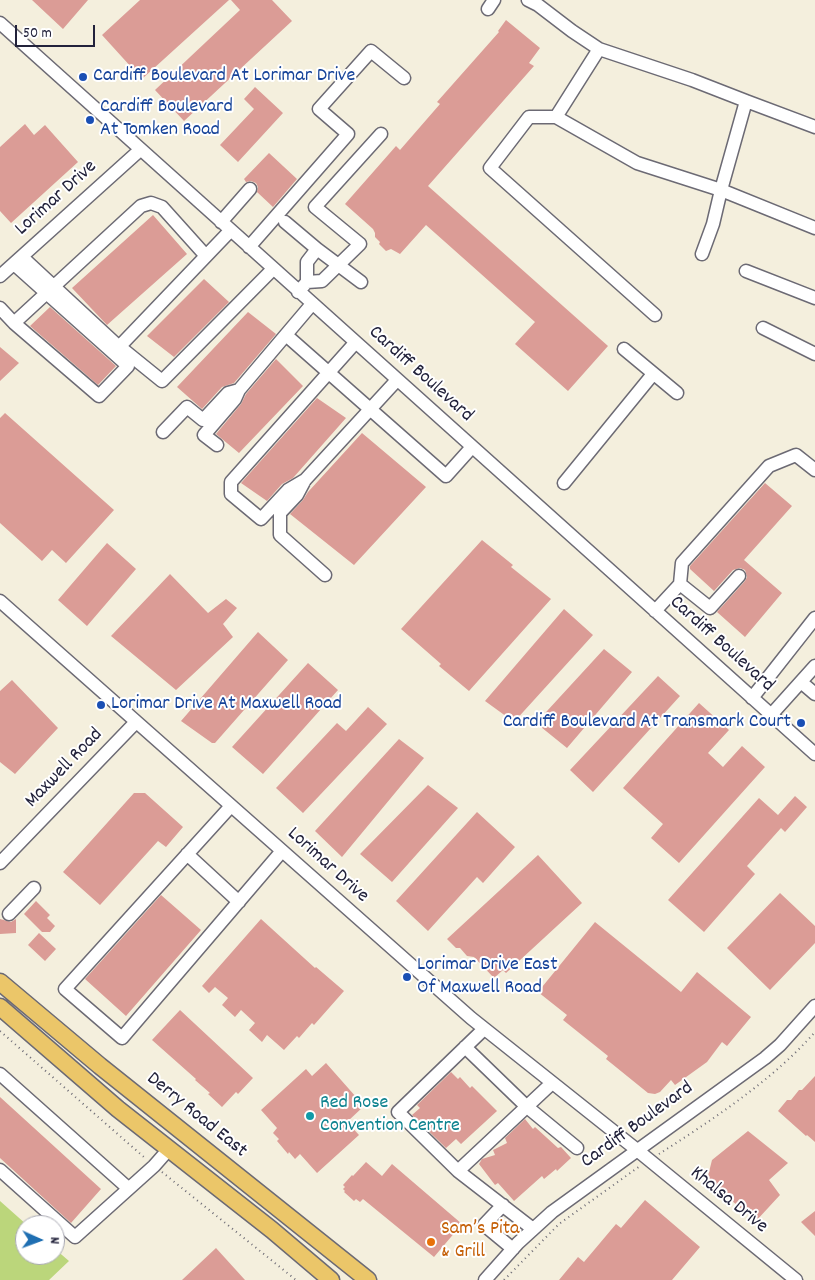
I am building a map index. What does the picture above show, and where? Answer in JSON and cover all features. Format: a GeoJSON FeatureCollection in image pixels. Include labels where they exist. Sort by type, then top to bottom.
{"type":"FeatureCollection","features":[{"type":"Feature","properties":{"kind":"main road","name":"Derry Road East"},"geometry":{"type":"LineString","coordinates":[[0,982],[100,1066],[368,1280]]}},
{"type":"Feature","properties":{"kind":"main road","name":"Derry Road East"},"geometry":{"type":"LineString","coordinates":[[0,1007],[118,1109],[272,1230],[331,1280]]}},
{"type":"Feature","properties":{"kind":"street"},"geometry":{"type":"LineString","coordinates":[[528,0],[538,5],[599,49],[692,80],[815,126]]}},
{"type":"Feature","properties":{"kind":"street","name":"Cardiff Boulevard"},"geometry":{"type":"LineString","coordinates":[[0,23],[273,269],[303,287],[312,304],[815,754]]}},
{"type":"Feature","properties":{"kind":"street"},"geometry":{"type":"LineString","coordinates":[[556,117],[599,49]]}},
{"type":"Feature","properties":{"kind":"street"},"geometry":{"type":"LineString","coordinates":[[249,248],[348,134],[319,109],[371,51],[404,78]]}},
{"type":"Feature","properties":{"kind":"street"},"geometry":{"type":"LineString","coordinates":[[702,254],[713,224],[746,101]]}},
{"type":"Feature","properties":{"kind":"street"},"geometry":{"type":"LineString","coordinates":[[656,315],[490,168],[528,117],[556,117],[637,163],[721,190],[815,228]]}},
{"type":"Feature","properties":{"kind":"street"},"geometry":{"type":"LineString","coordinates":[[317,250],[307,262],[303,287],[322,281],[360,244],[315,207],[381,134]]}},
{"type":"Feature","properties":{"kind":"street","name":"Lorimar Drive"},"geometry":{"type":"LineString","coordinates":[[0,276],[140,150]]}},
{"type":"Feature","properties":{"kind":"street"},"geometry":{"type":"LineString","coordinates":[[120,346],[206,256],[250,190]]}},
{"type":"Feature","properties":{"kind":"street"},"geometry":{"type":"LineString","coordinates":[[14,322],[141,206],[151,203],[162,207],[206,256]]}},
{"type":"Feature","properties":{"kind":"street"},"geometry":{"type":"LineString","coordinates":[[285,222],[317,250],[361,282]]}},
{"type":"Feature","properties":{"kind":"street"},"geometry":{"type":"LineString","coordinates":[[0,308],[99,396],[128,366],[18,260]]}},
{"type":"Feature","properties":{"kind":"street"},"geometry":{"type":"LineString","coordinates":[[50,289],[162,381],[273,269]]}},
{"type":"Feature","properties":{"kind":"street"},"geometry":{"type":"LineString","coordinates":[[746,271],[815,298]]}},
{"type":"Feature","properties":{"kind":"street"},"geometry":{"type":"LineString","coordinates":[[217,446],[204,435],[235,399],[239,390],[312,304]]}},
{"type":"Feature","properties":{"kind":"street"},"geometry":{"type":"LineString","coordinates":[[763,328],[815,354]]}},
{"type":"Feature","properties":{"kind":"street"},"geometry":{"type":"LineString","coordinates":[[286,335],[446,476],[472,447]]}},
{"type":"Feature","properties":{"kind":"street"},"geometry":{"type":"LineString","coordinates":[[305,480],[288,490],[261,519],[231,494],[231,482],[355,342]]}},
{"type":"Feature","properties":{"kind":"street"},"geometry":{"type":"LineString","coordinates":[[624,349],[677,393]]}},
{"type":"Feature","properties":{"kind":"street"},"geometry":{"type":"LineString","coordinates":[[564,483],[653,374]]}},
{"type":"Feature","properties":{"kind":"street"},"geometry":{"type":"LineString","coordinates":[[325,575],[280,535],[280,513],[297,495],[305,480],[397,380]]}},
{"type":"Feature","properties":{"kind":"street"},"geometry":{"type":"LineString","coordinates":[[162,432],[187,406],[203,420],[228,393],[239,390]]}},
{"type":"Feature","properties":{"kind":"street"},"geometry":{"type":"LineString","coordinates":[[655,612],[680,584],[682,563],[769,466],[796,455],[815,470]]}},
{"type":"Feature","properties":{"kind":"street"},"geometry":{"type":"LineString","coordinates":[[680,584],[710,608],[739,576]]}},
{"type":"Feature","properties":{"kind":"street","name":"Lorimar Drive"},"geometry":{"type":"LineString","coordinates":[[0,601],[484,1029],[637,1150]]}},
{"type":"Feature","properties":{"kind":"street"},"geometry":{"type":"LineString","coordinates":[[752,698],[815,618]]}},
{"type":"Feature","properties":{"kind":"street"},"geometry":{"type":"LineString","coordinates":[[771,715],[815,666]]}},
{"type":"Feature","properties":{"kind":"street"},"geometry":{"type":"LineString","coordinates":[[801,682],[815,694]]}},
{"type":"Feature","properties":{"kind":"street","name":"Maxwell Road"},"geometry":{"type":"LineString","coordinates":[[0,863],[136,722]]}},
{"type":"Feature","properties":{"kind":"street"},"geometry":{"type":"LineString","coordinates":[[231,806],[65,989],[122,1038],[282,851]]}},
{"type":"Feature","properties":{"kind":"street"},"geometry":{"type":"LineString","coordinates":[[187,854],[239,902]]}},
{"type":"Feature","properties":{"kind":"street"},"geometry":{"type":"LineString","coordinates":[[9,914],[34,888]]}},
{"type":"Feature","properties":{"kind":"street","name":"Cardiff Boulevard"},"geometry":{"type":"LineString","coordinates":[[484,1280],[532,1229],[572,1197],[765,1058],[780,1045],[815,1006]]}},
{"type":"Feature","properties":{"kind":"street"},"geometry":{"type":"LineString","coordinates":[[484,1029],[398,1112],[458,1172],[532,1229]]}},
{"type":"Feature","properties":{"kind":"street"},"geometry":{"type":"LineString","coordinates":[[465,1047],[526,1106],[577,1148]]}},
{"type":"Feature","properties":{"kind":"street"},"geometry":{"type":"LineString","coordinates":[[0,1074],[128,1188]]}},
{"type":"Feature","properties":{"kind":"street"},"geometry":{"type":"LineString","coordinates":[[458,1172],[552,1083]]}},
{"type":"Feature","properties":{"kind":"street"},"geometry":{"type":"LineString","coordinates":[[0,1170],[75,1237],[154,1166],[169,1149]]}},
{"type":"Feature","properties":{"kind":"street","name":"Khalsa Drive"},"geometry":{"type":"LineString","coordinates":[[637,1150],[796,1280]]}},
{"type":"Feature","properties":{"kind":"street"},"geometry":{"type":"LineString","coordinates":[[503,1205],[484,1225],[513,1249]]}},
{"type":"Feature","properties":{"kind":"path"},"geometry":{"type":"LineString","coordinates":[[669,1147],[752,1090],[804,1045],[815,1032]]}},
{"type":"Feature","properties":{"kind":"path"},"geometry":{"type":"LineString","coordinates":[[504,1280],[559,1224],[634,1170]]}},
{"type":"Feature","properties":{"kind":"green space"},"geometry":{"type":"Polygon","coordinates":[[[0,1201],[16,1215],[15,1265],[65,1265],[49,1280],[0,1280],[0,1201]]]}},
{"type":"Feature","properties":{"kind":"building"},"geometry":{"type":"Polygon","coordinates":[[[32,0],[88,0],[63,29],[32,0]]]}},
{"type":"Feature","properties":{"kind":"building"},"geometry":{"type":"Polygon","coordinates":[[[140,0],[229,0],[142,79],[102,35],[140,0]]]}},
{"type":"Feature","properties":{"kind":"building"},"geometry":{"type":"Polygon","coordinates":[[[231,0],[272,0],[292,21],[184,121],[155,90],[240,10],[231,0]]]}},
{"type":"Feature","properties":{"kind":"building"},"geometry":{"type":"Polygon","coordinates":[[[506,20],[540,48],[529,63],[534,66],[428,186],[608,346],[568,391],[515,344],[535,322],[426,225],[400,254],[391,249],[386,251],[379,244],[380,242],[375,237],[373,229],[345,204],[396,146],[400,150],[440,104],[437,102],[499,32],[506,20]]]}},
{"type":"Feature","properties":{"kind":"building"},"geometry":{"type":"Polygon","coordinates":[[[255,87],[283,113],[238,162],[220,145],[254,109],[244,99],[255,87]]]}},
{"type":"Feature","properties":{"kind":"building"},"geometry":{"type":"Polygon","coordinates":[[[25,124],[34,135],[45,125],[78,162],[11,223],[0,211],[0,147],[25,124]]]}},
{"type":"Feature","properties":{"kind":"building"},"geometry":{"type":"Polygon","coordinates":[[[269,153],[297,179],[273,207],[257,192],[258,187],[256,183],[246,182],[244,179],[269,153]]]}},
{"type":"Feature","properties":{"kind":"building"},"geometry":{"type":"Polygon","coordinates":[[[153,215],[187,254],[107,325],[72,288],[153,215]]]}},
{"type":"Feature","properties":{"kind":"building"},"geometry":{"type":"Polygon","coordinates":[[[204,279],[229,302],[174,357],[147,336],[204,279]]]}},
{"type":"Feature","properties":{"kind":"building"},"geometry":{"type":"Polygon","coordinates":[[[50,307],[116,366],[98,385],[30,326],[50,307]]]}},
{"type":"Feature","properties":{"kind":"building"},"geometry":{"type":"Polygon","coordinates":[[[248,312],[276,334],[234,383],[222,387],[202,409],[177,387],[248,312]]]}},
{"type":"Feature","properties":{"kind":"building"},"geometry":{"type":"Polygon","coordinates":[[[0,347],[19,363],[0,381],[0,347]]]}},
{"type":"Feature","properties":{"kind":"building"},"geometry":{"type":"Polygon","coordinates":[[[276,359],[303,386],[239,453],[216,434],[241,404],[246,394],[276,359]]]}},
{"type":"Feature","properties":{"kind":"building"},"geometry":{"type":"Polygon","coordinates":[[[317,398],[346,418],[293,478],[282,484],[267,501],[241,483],[317,398]]]}},
{"type":"Feature","properties":{"kind":"building"},"geometry":{"type":"Polygon","coordinates":[[[5,413],[114,510],[66,563],[52,550],[42,561],[0,523],[0,418],[5,413]]]}},
{"type":"Feature","properties":{"kind":"building"},"geometry":{"type":"Polygon","coordinates":[[[362,433],[426,487],[354,565],[290,514],[362,433]]]}},
{"type":"Feature","properties":{"kind":"building"},"geometry":{"type":"Polygon","coordinates":[[[765,483],[792,506],[744,560],[782,593],[745,637],[717,612],[745,581],[747,577],[745,570],[740,568],[733,570],[714,591],[690,569],[690,566],[765,483]]]}},
{"type":"Feature","properties":{"kind":"building"},"geometry":{"type":"Polygon","coordinates":[[[482,540],[513,565],[511,567],[551,599],[469,691],[439,666],[441,664],[401,629],[482,540]]]}},
{"type":"Feature","properties":{"kind":"building"},"geometry":{"type":"Polygon","coordinates":[[[107,543],[136,569],[87,626],[58,600],[107,543]]]}},
{"type":"Feature","properties":{"kind":"building"},"geometry":{"type":"Polygon","coordinates":[[[170,574],[208,613],[226,599],[237,608],[223,624],[233,637],[176,690],[111,636],[170,574]]]}},
{"type":"Feature","properties":{"kind":"building"},"geometry":{"type":"Polygon","coordinates":[[[564,609],[593,635],[514,722],[485,701],[564,609]]]}},
{"type":"Feature","properties":{"kind":"building"},"geometry":{"type":"Polygon","coordinates":[[[258,632],[288,660],[215,743],[212,743],[181,721],[258,632]]]}},
{"type":"Feature","properties":{"kind":"building"},"geometry":{"type":"Polygon","coordinates":[[[604,649],[632,672],[567,748],[536,723],[604,649]]]}},
{"type":"Feature","properties":{"kind":"building"},"geometry":{"type":"Polygon","coordinates":[[[308,663],[338,690],[263,774],[232,747],[308,663]]]}},
{"type":"Feature","properties":{"kind":"building"},"geometry":{"type":"Polygon","coordinates":[[[658,676],[680,696],[593,792],[570,770],[658,676]]]}},
{"type":"Feature","properties":{"kind":"building"},"geometry":{"type":"Polygon","coordinates":[[[12,680],[58,728],[15,774],[0,762],[0,691],[12,680]]]}},
{"type":"Feature","properties":{"kind":"building"},"geometry":{"type":"Polygon","coordinates":[[[699,703],[729,730],[708,753],[723,767],[742,746],[765,767],[679,863],[651,838],[663,824],[623,788],[699,703]]]}},
{"type":"Feature","properties":{"kind":"building"},"geometry":{"type":"Polygon","coordinates":[[[368,707],[387,724],[303,813],[276,788],[337,723],[346,731],[368,707]]]}},
{"type":"Feature","properties":{"kind":"building"},"geometry":{"type":"Polygon","coordinates":[[[399,739],[424,758],[342,857],[315,831],[399,739]]]}},
{"type":"Feature","properties":{"kind":"building"},"geometry":{"type":"Polygon","coordinates":[[[428,785],[458,808],[392,882],[360,854],[428,785]]]}},
{"type":"Feature","properties":{"kind":"building"},"geometry":{"type":"Polygon","coordinates":[[[134,793],[145,793],[183,827],[166,847],[158,841],[100,905],[63,872],[134,793]]]}},
{"type":"Feature","properties":{"kind":"building"},"geometry":{"type":"Polygon","coordinates":[[[795,796],[807,807],[785,832],[781,828],[747,866],[755,874],[704,932],[668,900],[759,798],[778,815],[795,796]]]}},
{"type":"Feature","properties":{"kind":"building"},"geometry":{"type":"Polygon","coordinates":[[[477,812],[515,847],[483,883],[477,877],[428,931],[396,901],[477,812]]]}},
{"type":"Feature","properties":{"kind":"building"},"geometry":{"type":"Polygon","coordinates":[[[538,855],[582,903],[506,973],[503,970],[494,978],[474,957],[467,956],[460,948],[456,948],[447,939],[538,855]]]}},
{"type":"Feature","properties":{"kind":"building"},"geometry":{"type":"Polygon","coordinates":[[[780,893],[815,926],[815,943],[770,990],[727,948],[780,893]]]}},
{"type":"Feature","properties":{"kind":"building"},"geometry":{"type":"Polygon","coordinates":[[[161,895],[201,930],[126,1016],[85,979],[161,895]]]}},
{"type":"Feature","properties":{"kind":"building"},"geometry":{"type":"Polygon","coordinates":[[[36,901],[50,915],[47,918],[55,926],[50,932],[42,932],[24,914],[36,901]]]}},
{"type":"Feature","properties":{"kind":"building"},"geometry":{"type":"Polygon","coordinates":[[[0,919],[11,922],[16,919],[16,933],[0,934],[0,919]]]}},
{"type":"Feature","properties":{"kind":"building"},"geometry":{"type":"Polygon","coordinates":[[[261,919],[315,968],[344,991],[314,1025],[312,1023],[299,1038],[297,1036],[284,1050],[267,1035],[262,1042],[249,1030],[255,1023],[241,1010],[235,1017],[222,1005],[228,998],[215,987],[209,993],[202,986],[261,919]]]}},
{"type":"Feature","properties":{"kind":"building"},"geometry":{"type":"Polygon","coordinates":[[[595,922],[681,992],[697,972],[751,1017],[727,1046],[722,1042],[707,1062],[675,1085],[671,1080],[660,1092],[655,1094],[648,1093],[606,1059],[608,1056],[563,1020],[567,1015],[538,992],[595,922]]]}},
{"type":"Feature","properties":{"kind":"building"},"geometry":{"type":"Polygon","coordinates":[[[39,933],[56,949],[45,961],[28,945],[39,933]]]}},
{"type":"Feature","properties":{"kind":"building"},"geometry":{"type":"Polygon","coordinates":[[[180,1010],[253,1078],[222,1107],[196,1079],[152,1040],[180,1010]]]}},
{"type":"Feature","properties":{"kind":"building","name":"Red Rose Convention Centre"},"geometry":{"type":"Polygon","coordinates":[[[326,1063],[364,1106],[347,1122],[359,1135],[317,1173],[300,1154],[295,1159],[289,1152],[288,1154],[273,1133],[277,1128],[261,1110],[306,1069],[312,1076],[326,1063]]]}},
{"type":"Feature","properties":{"kind":"building"},"geometry":{"type":"Polygon","coordinates":[[[451,1072],[458,1079],[460,1077],[470,1088],[472,1086],[497,1111],[461,1144],[456,1139],[446,1148],[412,1115],[420,1108],[417,1105],[451,1072]]]}},
{"type":"Feature","properties":{"kind":"building"},"geometry":{"type":"Polygon","coordinates":[[[815,1076],[815,1142],[778,1111],[787,1100],[791,1100],[815,1076]]]}},
{"type":"Feature","properties":{"kind":"building"},"geometry":{"type":"Polygon","coordinates":[[[0,1097],[101,1189],[71,1223],[65,1218],[65,1215],[62,1215],[0,1158],[0,1097]]]}},
{"type":"Feature","properties":{"kind":"building"},"geometry":{"type":"Polygon","coordinates":[[[525,1119],[533,1129],[535,1127],[558,1148],[561,1147],[571,1158],[557,1171],[556,1169],[544,1179],[542,1176],[514,1201],[498,1183],[495,1185],[479,1164],[482,1159],[495,1155],[493,1150],[507,1143],[505,1138],[525,1119]]]}},
{"type":"Feature","properties":{"kind":"building"},"geometry":{"type":"Polygon","coordinates":[[[748,1131],[788,1163],[769,1180],[780,1195],[756,1221],[707,1180],[712,1160],[748,1131]]]}},
{"type":"Feature","properties":{"kind":"building"},"geometry":{"type":"Polygon","coordinates":[[[366,1162],[382,1176],[392,1164],[462,1224],[434,1257],[363,1199],[360,1202],[356,1199],[354,1201],[344,1192],[343,1189],[345,1187],[343,1185],[366,1162]]]}},
{"type":"Feature","properties":{"kind":"building"},"geometry":{"type":"Polygon","coordinates":[[[645,1200],[700,1247],[672,1280],[559,1280],[578,1257],[584,1262],[616,1224],[621,1228],[645,1200]]]}},
{"type":"Feature","properties":{"kind":"building"},"geometry":{"type":"Polygon","coordinates":[[[815,1211],[815,1236],[801,1222],[815,1211]]]}},
{"type":"Feature","properties":{"kind":"building"},"geometry":{"type":"Polygon","coordinates":[[[216,1248],[245,1280],[182,1280],[216,1248]]]}},
{"type":"Feature","properties":{"kind":"place","name":"Cardiff Boulevard At Lorimar Drive"},"geometry":{"type":"Point","coordinates":[83,77]}},
{"type":"Feature","properties":{"kind":"place","name":"Cardiff Boulevard At Tomken Road"},"geometry":{"type":"Point","coordinates":[90,120]}},
{"type":"Feature","properties":{"kind":"place","name":"Lorimar Drive At Maxwell Road"},"geometry":{"type":"Point","coordinates":[101,705]}},
{"type":"Feature","properties":{"kind":"place","name":"Cardiff Boulevard At Transmark Court"},"geometry":{"type":"Point","coordinates":[801,723]}},
{"type":"Feature","properties":{"kind":"place","name":"Lorimar Drive East Of Maxwell Road"},"geometry":{"type":"Point","coordinates":[407,977]}},
{"type":"Feature","properties":{"kind":"place","name":"Red Rose Convention Centre"},"geometry":{"type":"Point","coordinates":[310,1116]}},
{"type":"Feature","properties":{"kind":"place","name":"Sam’s Pita & Grill"},"geometry":{"type":"Point","coordinates":[431,1242]}}]}
